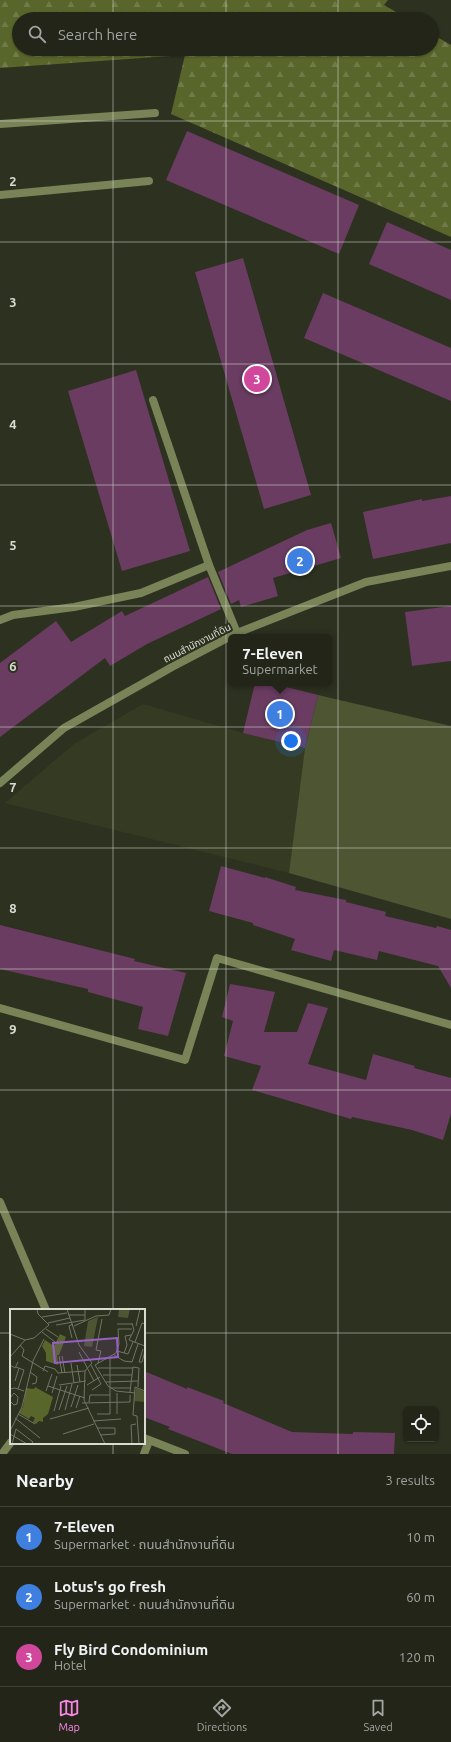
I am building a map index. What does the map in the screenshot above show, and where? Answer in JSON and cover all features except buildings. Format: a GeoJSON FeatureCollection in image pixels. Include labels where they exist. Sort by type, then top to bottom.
{"type":"FeatureCollection","features":[{"type":"Feature","properties":{"kind":"street"},"geometry":{"type":"LineString","coordinates":[[0,124],[155,113]]}},
{"type":"Feature","properties":{"kind":"street"},"geometry":{"type":"LineString","coordinates":[[0,195],[149,181]]}},
{"type":"Feature","properties":{"kind":"street"},"geometry":{"type":"LineString","coordinates":[[153,400],[209,565],[237,634]]}},
{"type":"Feature","properties":{"kind":"street"},"geometry":{"type":"LineString","coordinates":[[0,620],[13,615],[74,607],[142,593],[209,565]]}},
{"type":"Feature","properties":{"kind":"street","name":"ถนนสำนักงานที่ดิน"},"geometry":{"type":"LineString","coordinates":[[237,634],[366,582],[451,566]]}},
{"type":"Feature","properties":{"kind":"street","name":"ถนนสำนักงานที่ดิน"},"geometry":{"type":"LineString","coordinates":[[0,783],[64,728],[172,666],[228,638]]}},
{"type":"Feature","properties":{"kind":"street"},"geometry":{"type":"LineString","coordinates":[[0,1008],[185,1060],[217,958],[451,1025]]}},
{"type":"Feature","properties":{"kind":"street"},"geometry":{"type":"LineString","coordinates":[[0,1202],[46,1309]]}},
{"type":"Feature","properties":{"kind":"street"},"geometry":{"type":"LineString","coordinates":[[144,1454],[147,1439],[185,1454]]}},
{"type":"Feature","properties":{"kind":"street"},"geometry":{"type":"LineString","coordinates":[[2,1454],[10,1443]]}},
{"type":"Feature","properties":{"kind":"shaded area"},"geometry":{"type":"Polygon","coordinates":[[[318,695],[451,726],[451,919],[289,873],[305,748],[318,695]]]}},
{"type":"Feature","properties":{"kind":"shaded area"},"geometry":{"type":"Polygon","coordinates":[[[143,704],[243,733],[305,748],[289,873],[5,803],[74,744],[143,704]]]}},
{"type":"Feature","properties":{"kind":"green space"},"geometry":{"type":"Polygon","coordinates":[[[0,0],[388,0],[384,5],[396,12],[12,12],[12,56],[171,56],[0,68],[0,0]]]}},
{"type":"Feature","properties":{"kind":"green space"},"geometry":{"type":"Polygon","coordinates":[[[439,38],[451,45],[451,237],[171,114],[185,56],[439,56],[439,38]]]}},
{"type":"Feature","properties":{"kind":"place","name":"Fly Bird Condominium"},"geometry":{"type":"Point","coordinates":[257,379]}},
{"type":"Feature","properties":{"kind":"place","name":"Lotus's go fresh"},"geometry":{"type":"Point","coordinates":[300,561]}},
{"type":"Feature","properties":{"kind":"place","name":"7-Eleven"},"geometry":{"type":"Point","coordinates":[280,714]}}]}
